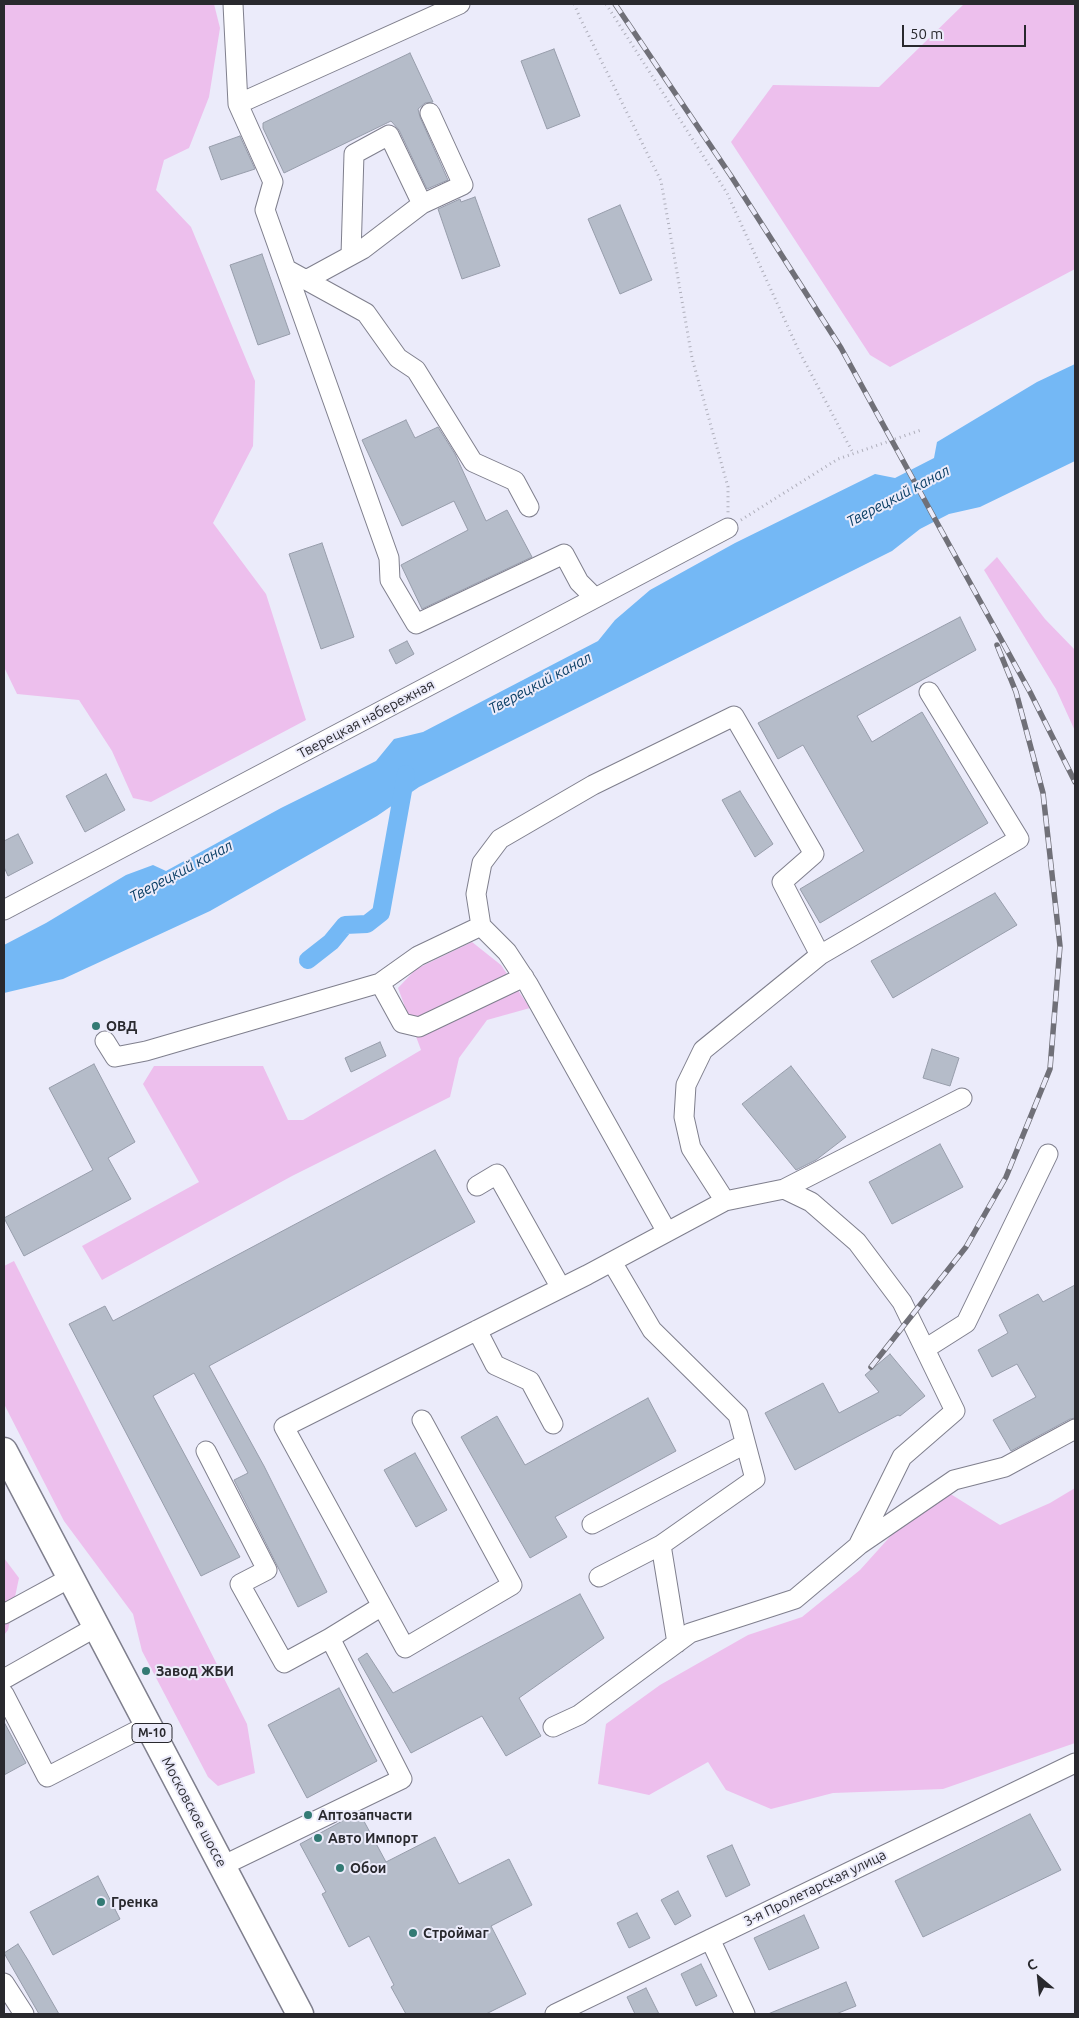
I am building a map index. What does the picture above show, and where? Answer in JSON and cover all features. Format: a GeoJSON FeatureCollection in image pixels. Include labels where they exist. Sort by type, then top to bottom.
{"type":"FeatureCollection","features":[{"type":"Feature","properties":{"kind":"highway","name":"Московское шоссе"},"geometry":{"type":"LineString","coordinates":[[4,1451],[300,2014]]}},
{"type":"Feature","properties":{"kind":"street"},"geometry":{"type":"LineString","coordinates":[[232,4],[238,104],[273,182],[265,210],[390,558],[390,580],[416,624],[564,554],[579,582],[595,598]]}},
{"type":"Feature","properties":{"kind":"street"},"geometry":{"type":"LineString","coordinates":[[238,104],[460,4]]}},
{"type":"Feature","properties":{"kind":"street"},"geometry":{"type":"LineString","coordinates":[[306,280],[351,255],[396,225],[422,204],[462,185],[430,113]]}},
{"type":"Feature","properties":{"kind":"street"},"geometry":{"type":"LineString","coordinates":[[351,255],[354,154],[389,135],[422,204]]}},
{"type":"Feature","properties":{"kind":"street"},"geometry":{"type":"LineString","coordinates":[[286,269],[366,313],[398,358],[416,370],[473,462],[515,481],[529,507]]}},
{"type":"Feature","properties":{"kind":"street","name":"Тверецкая набережная"},"geometry":{"type":"LineString","coordinates":[[4,910],[728,528]]}},
{"type":"Feature","properties":{"kind":"street"},"geometry":{"type":"LineString","coordinates":[[725,1201],[691,1148],[684,1117],[686,1085],[704,1050],[820,955],[1019,839],[929,692]]}},
{"type":"Feature","properties":{"kind":"street"},"geometry":{"type":"LineString","coordinates":[[667,1232],[524,977],[507,952],[481,926],[476,894],[482,863],[500,839],[593,786],[734,716],[814,854],[782,882],[820,955]]}},
{"type":"Feature","properties":{"kind":"street"},"geometry":{"type":"LineString","coordinates":[[105,1041],[115,1057],[146,1051],[380,983],[418,956],[481,926]]}},
{"type":"Feature","properties":{"kind":"street"},"geometry":{"type":"LineString","coordinates":[[380,983],[402,1023],[420,1028],[524,977]]}},
{"type":"Feature","properties":{"kind":"street"},"geometry":{"type":"LineString","coordinates":[[422,1420],[512,1585],[405,1648],[284,1427],[612,1262],[725,1201],[784,1190],[962,1098]]}},
{"type":"Feature","properties":{"kind":"street"},"geometry":{"type":"LineString","coordinates":[[925,1349],[966,1323],[1048,1154]]}},
{"type":"Feature","properties":{"kind":"street"},"geometry":{"type":"LineString","coordinates":[[477,1186],[497,1174],[561,1288]]}},
{"type":"Feature","properties":{"kind":"street"},"geometry":{"type":"LineString","coordinates":[[784,1190],[812,1202],[857,1242],[902,1302],[955,1411],[902,1457],[858,1546]]}},
{"type":"Feature","properties":{"kind":"street"},"geometry":{"type":"LineString","coordinates":[[599,1577],[661,1545],[755,1479],[738,1415],[652,1330],[612,1262]]}},
{"type":"Feature","properties":{"kind":"street"},"geometry":{"type":"LineString","coordinates":[[477,1330],[495,1365],[530,1382],[553,1424]]}},
{"type":"Feature","properties":{"kind":"street"},"geometry":{"type":"LineString","coordinates":[[553,1727],[579,1716],[690,1633],[795,1599],[858,1546],[954,1480],[1005,1467],[1075,1429]]}},
{"type":"Feature","properties":{"kind":"street"},"geometry":{"type":"LineString","coordinates":[[592,1524],[745,1444]]}},
{"type":"Feature","properties":{"kind":"street"},"geometry":{"type":"LineString","coordinates":[[206,1451],[267,1570],[240,1584],[284,1662],[330,1638],[382,1606]]}},
{"type":"Feature","properties":{"kind":"street"},"geometry":{"type":"LineString","coordinates":[[661,1545],[677,1643]]}},
{"type":"Feature","properties":{"kind":"street"},"geometry":{"type":"LineString","coordinates":[[4,1614],[70,1578]]}},
{"type":"Feature","properties":{"kind":"street"},"geometry":{"type":"LineString","coordinates":[[4,1679],[96,1628]]}},
{"type":"Feature","properties":{"kind":"street"},"geometry":{"type":"LineString","coordinates":[[222,1866],[402,1779],[330,1638]]}},
{"type":"Feature","properties":{"kind":"street"},"geometry":{"type":"LineString","coordinates":[[4,1694],[47,1777],[148,1725]]}},
{"type":"Feature","properties":{"kind":"street","name":"3-я Пролетарская улица"},"geometry":{"type":"LineString","coordinates":[[555,2014],[1075,1763]]}},
{"type":"Feature","properties":{"kind":"street"},"geometry":{"type":"LineString","coordinates":[[710,1939],[745,2014]]}},
{"type":"Feature","properties":{"kind":"street"},"geometry":{"type":"LineString","coordinates":[[4,1983],[24,2014]]}},
{"type":"Feature","properties":{"kind":"path"},"geometry":{"type":"LineString","coordinates":[[574,4],[580,20],[662,181],[692,358],[728,487],[728,528]]}},
{"type":"Feature","properties":{"kind":"path"},"geometry":{"type":"LineString","coordinates":[[606,4],[727,193],[798,349],[853,453]]}},
{"type":"Feature","properties":{"kind":"path"},"geometry":{"type":"LineString","coordinates":[[728,528],[838,458],[921,430]]}},
{"type":"Feature","properties":{"kind":"shaded area"},"geometry":{"type":"Polygon","coordinates":[[[4,4],[214,4],[220,28],[209,97],[189,148],[164,160],[156,190],[191,227],[255,381],[253,446],[213,523],[266,594],[306,720],[151,802],[133,798],[112,751],[79,700],[17,694],[4,667],[4,4]]]}},
{"type":"Feature","properties":{"kind":"shaded area"},"geometry":{"type":"Polygon","coordinates":[[[964,4],[1075,4],[1075,269],[890,367],[870,355],[731,142],[773,85],[879,87],[964,4]]]}},
{"type":"Feature","properties":{"kind":"shaded area"},"geometry":{"type":"Polygon","coordinates":[[[997,557],[1045,619],[1075,650],[1075,731],[1056,689],[984,570],[997,557]]]}},
{"type":"Feature","properties":{"kind":"shaded area"},"geometry":{"type":"Polygon","coordinates":[[[472,942],[501,965],[530,1008],[487,1020],[459,1058],[450,1097],[292,1176],[102,1280],[82,1246],[199,1182],[143,1084],[154,1066],[263,1066],[288,1120],[303,1120],[421,1050],[398,988],[416,969],[472,942]]]}},
{"type":"Feature","properties":{"kind":"shaded area"},"geometry":{"type":"Polygon","coordinates":[[[14,1261],[247,1724],[255,1773],[218,1786],[208,1777],[142,1651],[133,1614],[64,1521],[4,1404],[4,1266],[14,1261]]]}},
{"type":"Feature","properties":{"kind":"shaded area"},"geometry":{"type":"Polygon","coordinates":[[[1075,1488],[1075,1743],[943,1789],[833,1793],[771,1809],[726,1790],[708,1762],[649,1795],[598,1784],[606,1724],[660,1685],[748,1635],[802,1617],[860,1570],[905,1520],[949,1493],[1000,1525],[1050,1503],[1075,1488]]]}},
{"type":"Feature","properties":{"kind":"shaded area"},"geometry":{"type":"Polygon","coordinates":[[[4,1558],[19,1578],[8,1630],[4,1635],[4,1558]]]}},
{"type":"Feature","properties":{"kind":"water","name":"Тверецкий канал"},"geometry":{"type":"Polygon","coordinates":[[[1075,364],[1075,461],[980,507],[949,514],[920,529],[892,551],[419,787],[377,816],[210,911],[63,979],[4,993],[4,945],[46,923],[126,875],[153,865],[166,871],[281,808],[376,761],[394,739],[423,732],[598,641],[615,620],[650,590],[735,543],[875,474],[895,478],[934,458],[937,442],[1037,382],[1075,364]]]}},
{"type":"Feature","properties":{"kind":"building"},"geometry":{"type":"Polygon","coordinates":[[[554,49],[580,116],[547,129],[521,61],[554,49]]]}},
{"type":"Feature","properties":{"kind":"building"},"geometry":{"type":"Polygon","coordinates":[[[410,53],[433,102],[425,103],[418,109],[420,117],[448,180],[427,189],[399,130],[391,121],[284,173],[263,128],[263,123],[410,53]]]}},
{"type":"Feature","properties":{"kind":"building"},"geometry":{"type":"Polygon","coordinates":[[[240,136],[255,169],[221,180],[209,147],[240,136]]]}},
{"type":"Feature","properties":{"kind":"building"},"geometry":{"type":"Polygon","coordinates":[[[475,197],[500,266],[462,279],[438,209],[460,199],[461,202],[475,197]]]}},
{"type":"Feature","properties":{"kind":"building"},"geometry":{"type":"Polygon","coordinates":[[[620,205],[652,280],[620,294],[588,219],[620,205]]]}},
{"type":"Feature","properties":{"kind":"building"},"geometry":{"type":"Polygon","coordinates":[[[262,254],[290,334],[258,345],[230,265],[262,254]]]}},
{"type":"Feature","properties":{"kind":"building"},"geometry":{"type":"Polygon","coordinates":[[[406,420],[415,438],[438,427],[455,454],[486,521],[507,510],[532,557],[422,609],[401,565],[468,530],[454,501],[402,526],[362,440],[406,420]]]}},
{"type":"Feature","properties":{"kind":"building"},"geometry":{"type":"Polygon","coordinates":[[[322,543],[354,637],[321,649],[289,554],[322,543]]]}},
{"type":"Feature","properties":{"kind":"building"},"geometry":{"type":"Polygon","coordinates":[[[960,617],[976,650],[857,716],[872,742],[922,712],[988,823],[820,923],[800,889],[864,851],[803,745],[778,759],[758,723],[960,617]]]}},
{"type":"Feature","properties":{"kind":"building"},"geometry":{"type":"Polygon","coordinates":[[[407,641],[414,654],[396,664],[389,650],[407,641]]]}},
{"type":"Feature","properties":{"kind":"building"},"geometry":{"type":"Polygon","coordinates":[[[106,774],[125,810],[85,832],[66,796],[106,774]]]}},
{"type":"Feature","properties":{"kind":"building"},"geometry":{"type":"Polygon","coordinates":[[[740,791],[773,844],[755,857],[722,800],[740,791]]]}},
{"type":"Feature","properties":{"kind":"building"},"geometry":{"type":"Polygon","coordinates":[[[18,834],[33,863],[8,876],[4,867],[4,841],[18,834]]]}},
{"type":"Feature","properties":{"kind":"building"},"geometry":{"type":"Polygon","coordinates":[[[995,893],[1017,925],[893,998],[871,961],[995,893]]]}},
{"type":"Feature","properties":{"kind":"building"},"geometry":{"type":"Polygon","coordinates":[[[380,1042],[386,1056],[351,1072],[345,1058],[380,1042]]]}},
{"type":"Feature","properties":{"kind":"building"},"geometry":{"type":"Polygon","coordinates":[[[932,1049],[959,1058],[950,1086],[923,1078],[932,1049]]]}},
{"type":"Feature","properties":{"kind":"building"},"geometry":{"type":"Polygon","coordinates":[[[94,1064],[135,1142],[108,1158],[131,1199],[24,1256],[4,1218],[93,1170],[49,1088],[94,1064]]]}},
{"type":"Feature","properties":{"kind":"building"},"geometry":{"type":"Polygon","coordinates":[[[791,1066],[846,1137],[816,1160],[796,1170],[742,1104],[791,1066]]]}},
{"type":"Feature","properties":{"kind":"building"},"geometry":{"type":"Polygon","coordinates":[[[940,1144],[963,1187],[892,1224],[869,1182],[940,1144]]]}},
{"type":"Feature","properties":{"kind":"building"},"geometry":{"type":"Polygon","coordinates":[[[435,1150],[475,1222],[209,1366],[264,1466],[327,1592],[298,1607],[234,1480],[248,1473],[194,1373],[153,1396],[240,1557],[201,1576],[69,1324],[105,1306],[113,1321],[435,1150]]]}},
{"type":"Feature","properties":{"kind":"building"},"geometry":{"type":"Polygon","coordinates":[[[1075,1285],[1075,1418],[1011,1451],[993,1420],[1036,1397],[1017,1364],[992,1377],[978,1350],[1008,1333],[999,1315],[1038,1294],[1043,1302],[1075,1285]]]}},
{"type":"Feature","properties":{"kind":"building"},"geometry":{"type":"Polygon","coordinates":[[[890,1354],[925,1396],[900,1416],[898,1415],[795,1470],[765,1413],[823,1383],[839,1413],[879,1392],[865,1375],[890,1354]]]}},
{"type":"Feature","properties":{"kind":"building"},"geometry":{"type":"Polygon","coordinates":[[[648,1398],[676,1451],[555,1517],[567,1537],[530,1558],[461,1437],[497,1416],[525,1465],[648,1398]]]}},
{"type":"Feature","properties":{"kind":"building"},"geometry":{"type":"Polygon","coordinates":[[[415,1453],[447,1510],[416,1527],[384,1470],[415,1453]]]}},
{"type":"Feature","properties":{"kind":"building"},"geometry":{"type":"Polygon","coordinates":[[[580,1594],[604,1638],[519,1698],[541,1736],[506,1756],[482,1716],[411,1753],[358,1659],[367,1653],[393,1693],[580,1594]]]}},
{"type":"Feature","properties":{"kind":"building"},"geometry":{"type":"Polygon","coordinates":[[[339,1688],[377,1761],[307,1798],[268,1725],[339,1688]]]}},
{"type":"Feature","properties":{"kind":"building"},"geometry":{"type":"Polygon","coordinates":[[[4,1722],[26,1763],[4,1775],[4,1722]]]}},
{"type":"Feature","properties":{"kind":"building"},"geometry":{"type":"Polygon","coordinates":[[[359,1812],[386,1862],[435,1837],[459,1884],[509,1859],[532,1905],[491,1926],[526,1994],[486,2014],[406,2014],[391,1987],[394,1985],[369,1936],[349,1947],[322,1894],[326,1892],[300,1844],[359,1812]]]}},
{"type":"Feature","properties":{"kind":"building"},"geometry":{"type":"Polygon","coordinates":[[[1030,1814],[1061,1870],[923,1937],[895,1881],[1030,1814]]]}},
{"type":"Feature","properties":{"kind":"building"},"geometry":{"type":"Polygon","coordinates":[[[732,1845],[750,1885],[726,1897],[707,1856],[732,1845]]]}},
{"type":"Feature","properties":{"kind":"building"},"geometry":{"type":"Polygon","coordinates":[[[98,1876],[120,1919],[53,1955],[30,1912],[98,1876]]]}},
{"type":"Feature","properties":{"kind":"building"},"geometry":{"type":"Polygon","coordinates":[[[678,1891],[691,1916],[675,1925],[661,1900],[678,1891]]]}},
{"type":"Feature","properties":{"kind":"building"},"geometry":{"type":"Polygon","coordinates":[[[637,1913],[650,1938],[629,1948],[617,1923],[637,1913]]]}},
{"type":"Feature","properties":{"kind":"building"},"geometry":{"type":"Polygon","coordinates":[[[804,1915],[819,1948],[769,1970],[754,1938],[804,1915]]]}},
{"type":"Feature","properties":{"kind":"building"},"geometry":{"type":"Polygon","coordinates":[[[18,1944],[59,2014],[39,2014],[4,1953],[18,1944]]]}},
{"type":"Feature","properties":{"kind":"building"},"geometry":{"type":"Polygon","coordinates":[[[701,1964],[717,1996],[696,2006],[681,1974],[701,1964]]]}},
{"type":"Feature","properties":{"kind":"building"},"geometry":{"type":"Polygon","coordinates":[[[846,1982],[856,2006],[836,2014],[768,2014],[846,1982]]]}},
{"type":"Feature","properties":{"kind":"building"},"geometry":{"type":"Polygon","coordinates":[[[646,1988],[659,2014],[635,2014],[627,1997],[646,1988]]]}},
{"type":"Feature","properties":{"kind":"waterway"},"geometry":{"type":"LineString","coordinates":[[308,960],[331,942],[345,925],[367,924],[381,913],[406,774]]}},
{"type":"Feature","properties":{"kind":"railway"},"geometry":{"type":"LineString","coordinates":[[615,4],[731,176],[841,348],[1030,692],[1075,782]]}},
{"type":"Feature","properties":{"kind":"railway"},"geometry":{"type":"LineString","coordinates":[[871,1367],[966,1247],[1006,1177],[1050,1069],[1060,946],[1043,793],[1016,692],[997,645]]}},
{"type":"Feature","properties":{"kind":"place","name":"ОВД"},"geometry":{"type":"Point","coordinates":[96,1026]}},
{"type":"Feature","properties":{"kind":"place","name":"Завод ЖБИ"},"geometry":{"type":"Point","coordinates":[146,1671]}},
{"type":"Feature","properties":{"kind":"place","name":"Аптозапчасти"},"geometry":{"type":"Point","coordinates":[308,1815]}},
{"type":"Feature","properties":{"kind":"place","name":"Авто Импорт"},"geometry":{"type":"Point","coordinates":[318,1838]}},
{"type":"Feature","properties":{"kind":"place","name":"Обои"},"geometry":{"type":"Point","coordinates":[340,1868]}},
{"type":"Feature","properties":{"kind":"place","name":"Гренка"},"geometry":{"type":"Point","coordinates":[101,1902]}},
{"type":"Feature","properties":{"kind":"place","name":"Строймаг"},"geometry":{"type":"Point","coordinates":[413,1933]}}]}
